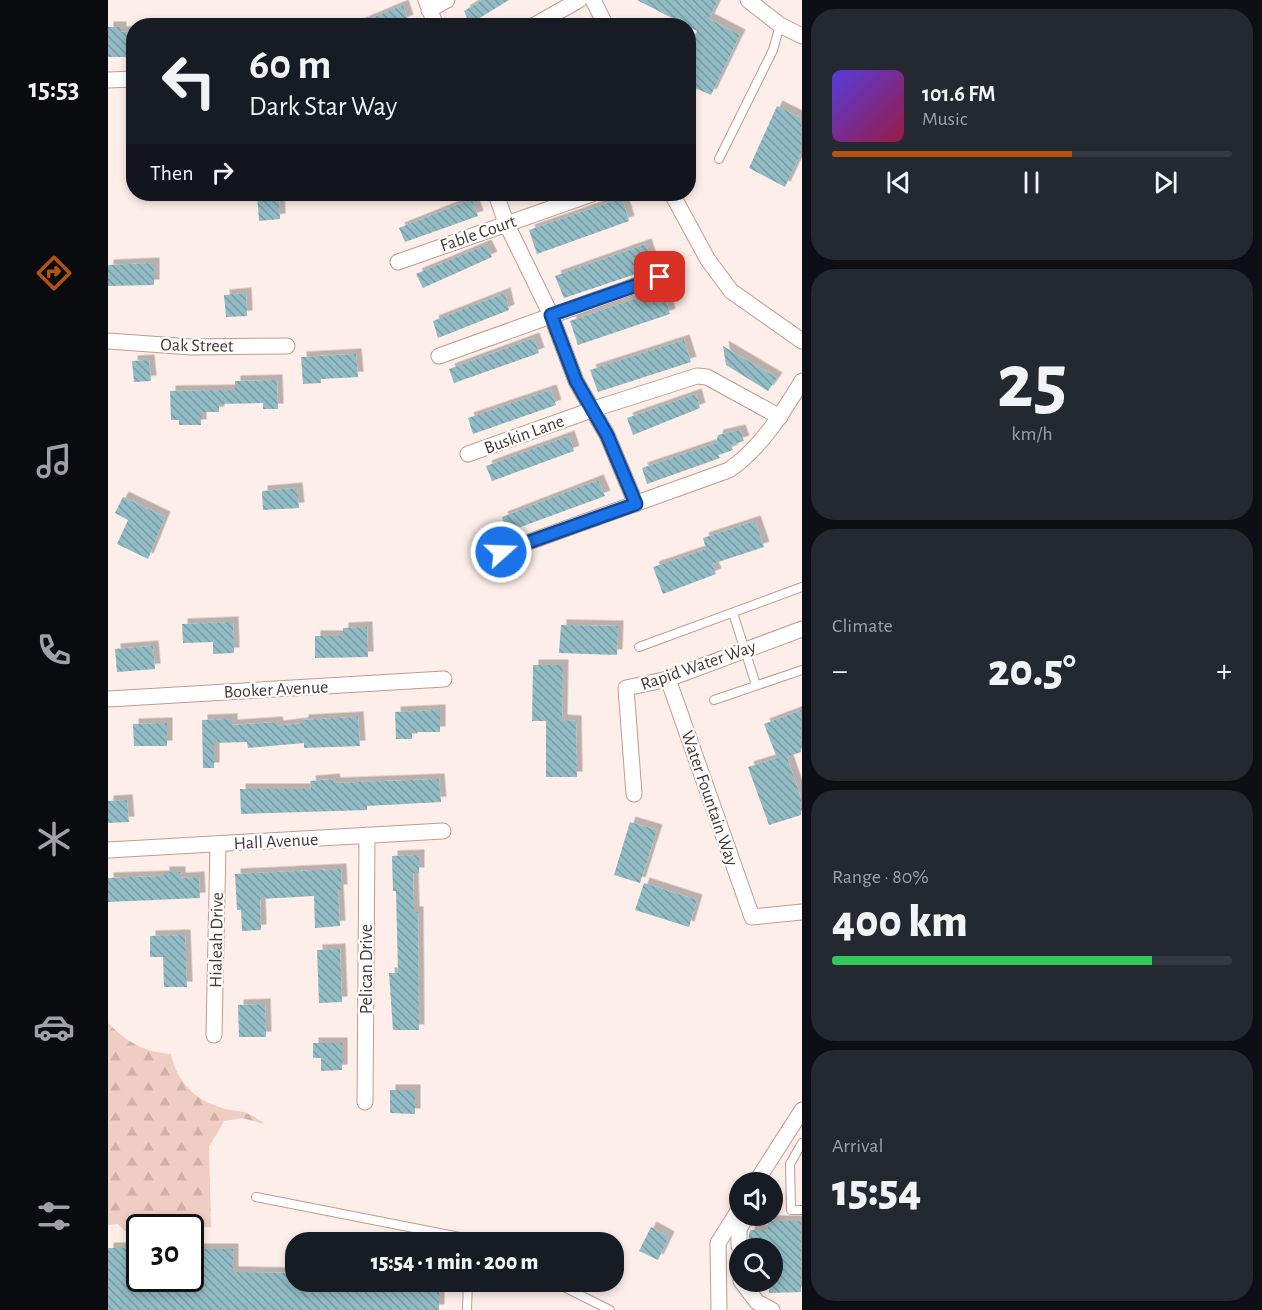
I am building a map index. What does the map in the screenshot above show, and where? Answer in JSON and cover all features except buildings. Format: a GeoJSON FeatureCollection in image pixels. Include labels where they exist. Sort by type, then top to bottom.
{"type":"FeatureCollection","features":[{"type":"Feature","properties":{"kind":"street"},"geometry":{"type":"LineString","coordinates":[[428,5],[447,0]]}},
{"type":"Feature","properties":{"kind":"street"},"geometry":{"type":"LineString","coordinates":[[547,18],[579,0]]}},
{"type":"Feature","properties":{"kind":"street"},"geometry":{"type":"LineString","coordinates":[[592,0],[602,18]]}},
{"type":"Feature","properties":{"kind":"street"},"geometry":{"type":"LineString","coordinates":[[748,0],[780,25],[801,36]]}},
{"type":"Feature","properties":{"kind":"street"},"geometry":{"type":"LineString","coordinates":[[108,80],[126,79]]}},
{"type":"Feature","properties":{"kind":"street"},"geometry":{"type":"LineString","coordinates":[[498,201],[506,223],[551,315],[576,381],[607,435],[636,504]]}},
{"type":"Feature","properties":{"kind":"street","name":"Fable Court"},"geometry":{"type":"LineString","coordinates":[[398,262],[571,201]]}},
{"type":"Feature","properties":{"kind":"street"},"geometry":{"type":"LineString","coordinates":[[676,201],[708,260],[731,291],[801,341]]}},
{"type":"Feature","properties":{"kind":"street"},"geometry":{"type":"LineString","coordinates":[[439,356],[660,277]]}},
{"type":"Feature","properties":{"kind":"street","name":"Oak Street"},"geometry":{"type":"LineString","coordinates":[[108,341],[190,347],[287,346]]}},
{"type":"Feature","properties":{"kind":"street","name":"Buskin Lane"},"geometry":{"type":"LineString","coordinates":[[468,454],[592,409],[697,376],[707,377],[780,417]]}},
{"type":"Feature","properties":{"kind":"street"},"geometry":{"type":"LineString","coordinates":[[501,552],[729,470],[746,459],[780,417],[801,381]]}},
{"type":"Feature","properties":{"kind":"street","name":"Rapid Water Way"},"geometry":{"type":"LineString","coordinates":[[634,794],[626,688],[668,679],[801,629]]}},
{"type":"Feature","properties":{"kind":"street","name":"Booker Avenue"},"geometry":{"type":"LineString","coordinates":[[108,699],[444,679]]}},
{"type":"Feature","properties":{"kind":"street","name":"Water Fountain Way"},"geometry":{"type":"LineString","coordinates":[[668,679],[752,917],[801,912]]}},
{"type":"Feature","properties":{"kind":"street","name":"Hall Avenue"},"geometry":{"type":"LineString","coordinates":[[108,850],[443,831]]}},
{"type":"Feature","properties":{"kind":"street","name":"Pelican Drive"},"geometry":{"type":"LineString","coordinates":[[365,1102],[367,835]]}},
{"type":"Feature","properties":{"kind":"street","name":"Hialeah Drive"},"geometry":{"type":"LineString","coordinates":[[214,1035],[218,844]]}},
{"type":"Feature","properties":{"kind":"street"},"geometry":{"type":"LineString","coordinates":[[762,1172],[799,1119]]}},
{"type":"Feature","properties":{"kind":"street"},"geometry":{"type":"LineString","coordinates":[[772,1172],[779,1145]]}},
{"type":"Feature","properties":{"kind":"street"},"geometry":{"type":"LineString","coordinates":[[719,1310],[718,1243],[729,1226]]}},
{"type":"Feature","properties":{"kind":"street"},"geometry":{"type":"LineString","coordinates":[[749,1292],[757,1302],[772,1310]]}},
{"type":"Feature","properties":{"kind":"lane"},"geometry":{"type":"LineString","coordinates":[[719,159],[773,50],[780,25]]}},
{"type":"Feature","properties":{"kind":"lane"},"geometry":{"type":"LineString","coordinates":[[639,647],[801,587]]}},
{"type":"Feature","properties":{"kind":"lane"},"geometry":{"type":"LineString","coordinates":[[733,613],[756,685]]}},
{"type":"Feature","properties":{"kind":"lane"},"geometry":{"type":"LineString","coordinates":[[714,700],[801,670]]}},
{"type":"Feature","properties":{"kind":"lane"},"geometry":{"type":"LineString","coordinates":[[801,1143],[790,1164],[791,1210],[801,1210]]}},
{"type":"Feature","properties":{"kind":"lane"},"geometry":{"type":"LineString","coordinates":[[256,1197],[428,1232]]}},
{"type":"Feature","properties":{"kind":"lane"},"geometry":{"type":"LineString","coordinates":[[467,1310],[468,1292]]}},
{"type":"Feature","properties":{"kind":"lane"},"geometry":{"type":"LineString","coordinates":[[574,1292],[610,1310]]}},
{"type":"Feature","properties":{"kind":"green space"},"geometry":{"type":"Polygon","coordinates":[[[108,1023],[136,1045],[152,1051],[171,1054],[180,1078],[198,1097],[222,1108],[250,1114],[265,1124],[242,1118],[224,1121],[209,1147],[211,1227],[204,1227],[204,1214],[126,1214],[126,1231],[118,1224],[108,1225],[108,1023]]]}},
{"type":"Feature","properties":{"kind":"route"},"geometry":{"type":"LineString","coordinates":[[501,552],[636,504],[607,435],[576,381],[551,315],[660,277]]}}]}
